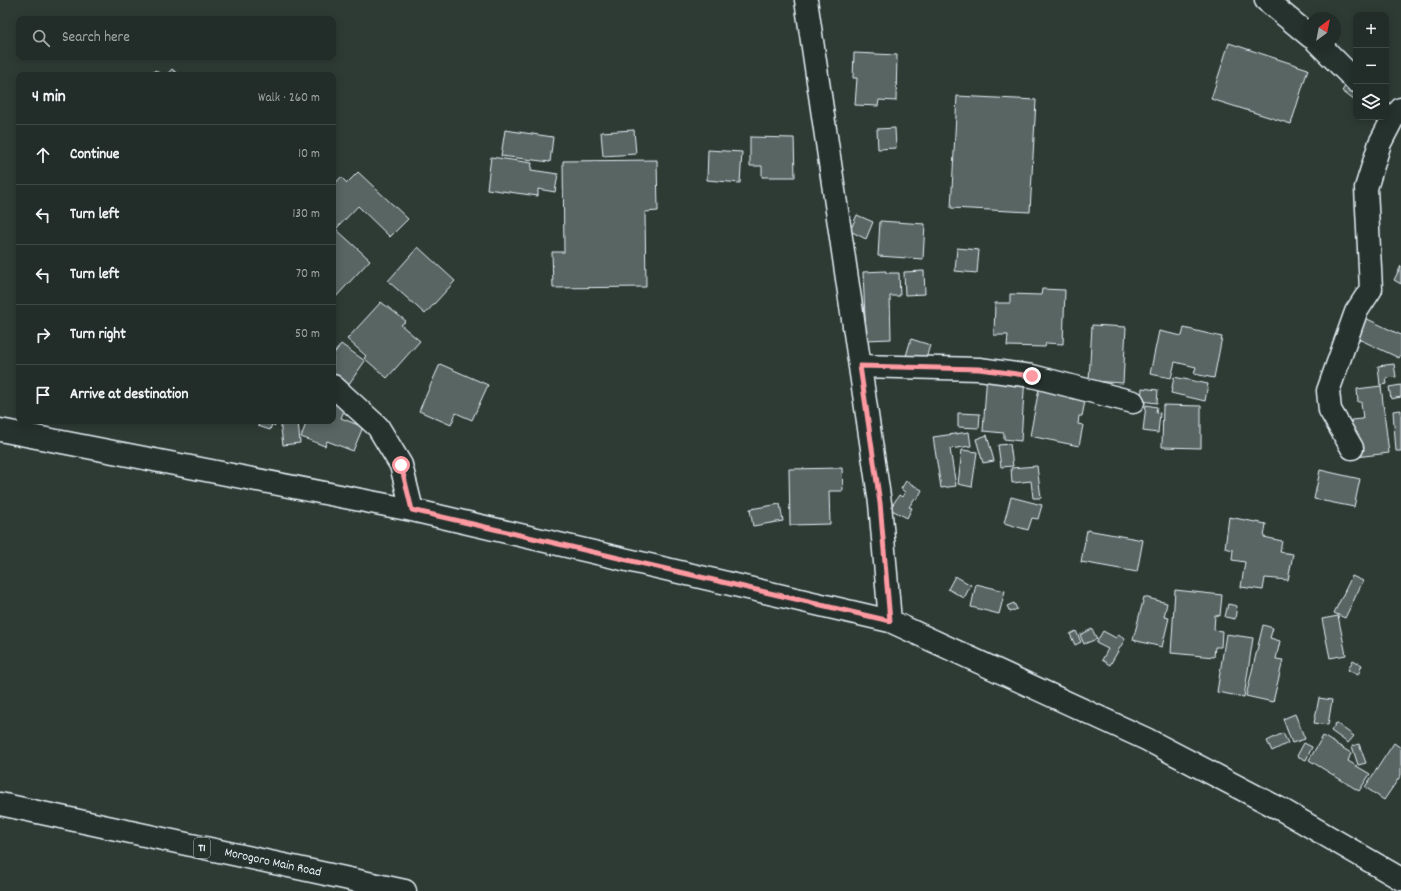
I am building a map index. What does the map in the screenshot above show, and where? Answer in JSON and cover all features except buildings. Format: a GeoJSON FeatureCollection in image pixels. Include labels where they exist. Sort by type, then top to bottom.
{"type":"FeatureCollection","features":[{"type":"Feature","properties":{"kind":"main road"},"geometry":{"type":"LineString","coordinates":[[806,0],[880,503],[890,621]]}},
{"type":"Feature","properties":{"kind":"main road"},"geometry":{"type":"LineString","coordinates":[[1266,0],[1305,32]]}},
{"type":"Feature","properties":{"kind":"main road"},"geometry":{"type":"LineString","coordinates":[[1323,48],[1353,79]]}},
{"type":"Feature","properties":{"kind":"main road"},"geometry":{"type":"LineString","coordinates":[[1352,448],[1330,410],[1328,391],[1356,312],[1371,289],[1366,188],[1380,144],[1395,116]]}},
{"type":"Feature","properties":{"kind":"main road"},"geometry":{"type":"LineString","coordinates":[[860,366],[979,369],[1032,376],[1133,402]]}},
{"type":"Feature","properties":{"kind":"main road"},"geometry":{"type":"LineString","coordinates":[[336,389],[378,427],[401,465],[412,510]]}},
{"type":"Feature","properties":{"kind":"main road"},"geometry":{"type":"LineString","coordinates":[[0,430],[412,510],[890,621],[1146,739],[1284,811],[1401,879]]}},
{"type":"Feature","properties":{"kind":"main road","name":"Morogoro Main Road"},"geometry":{"type":"LineString","coordinates":[[0,804],[405,891]]}},
{"type":"Feature","properties":{"kind":"route"},"geometry":{"type":"LineString","coordinates":[[401,465],[412,510],[890,621],[880,503],[860,366],[979,369],[1032,376]]}}]}
